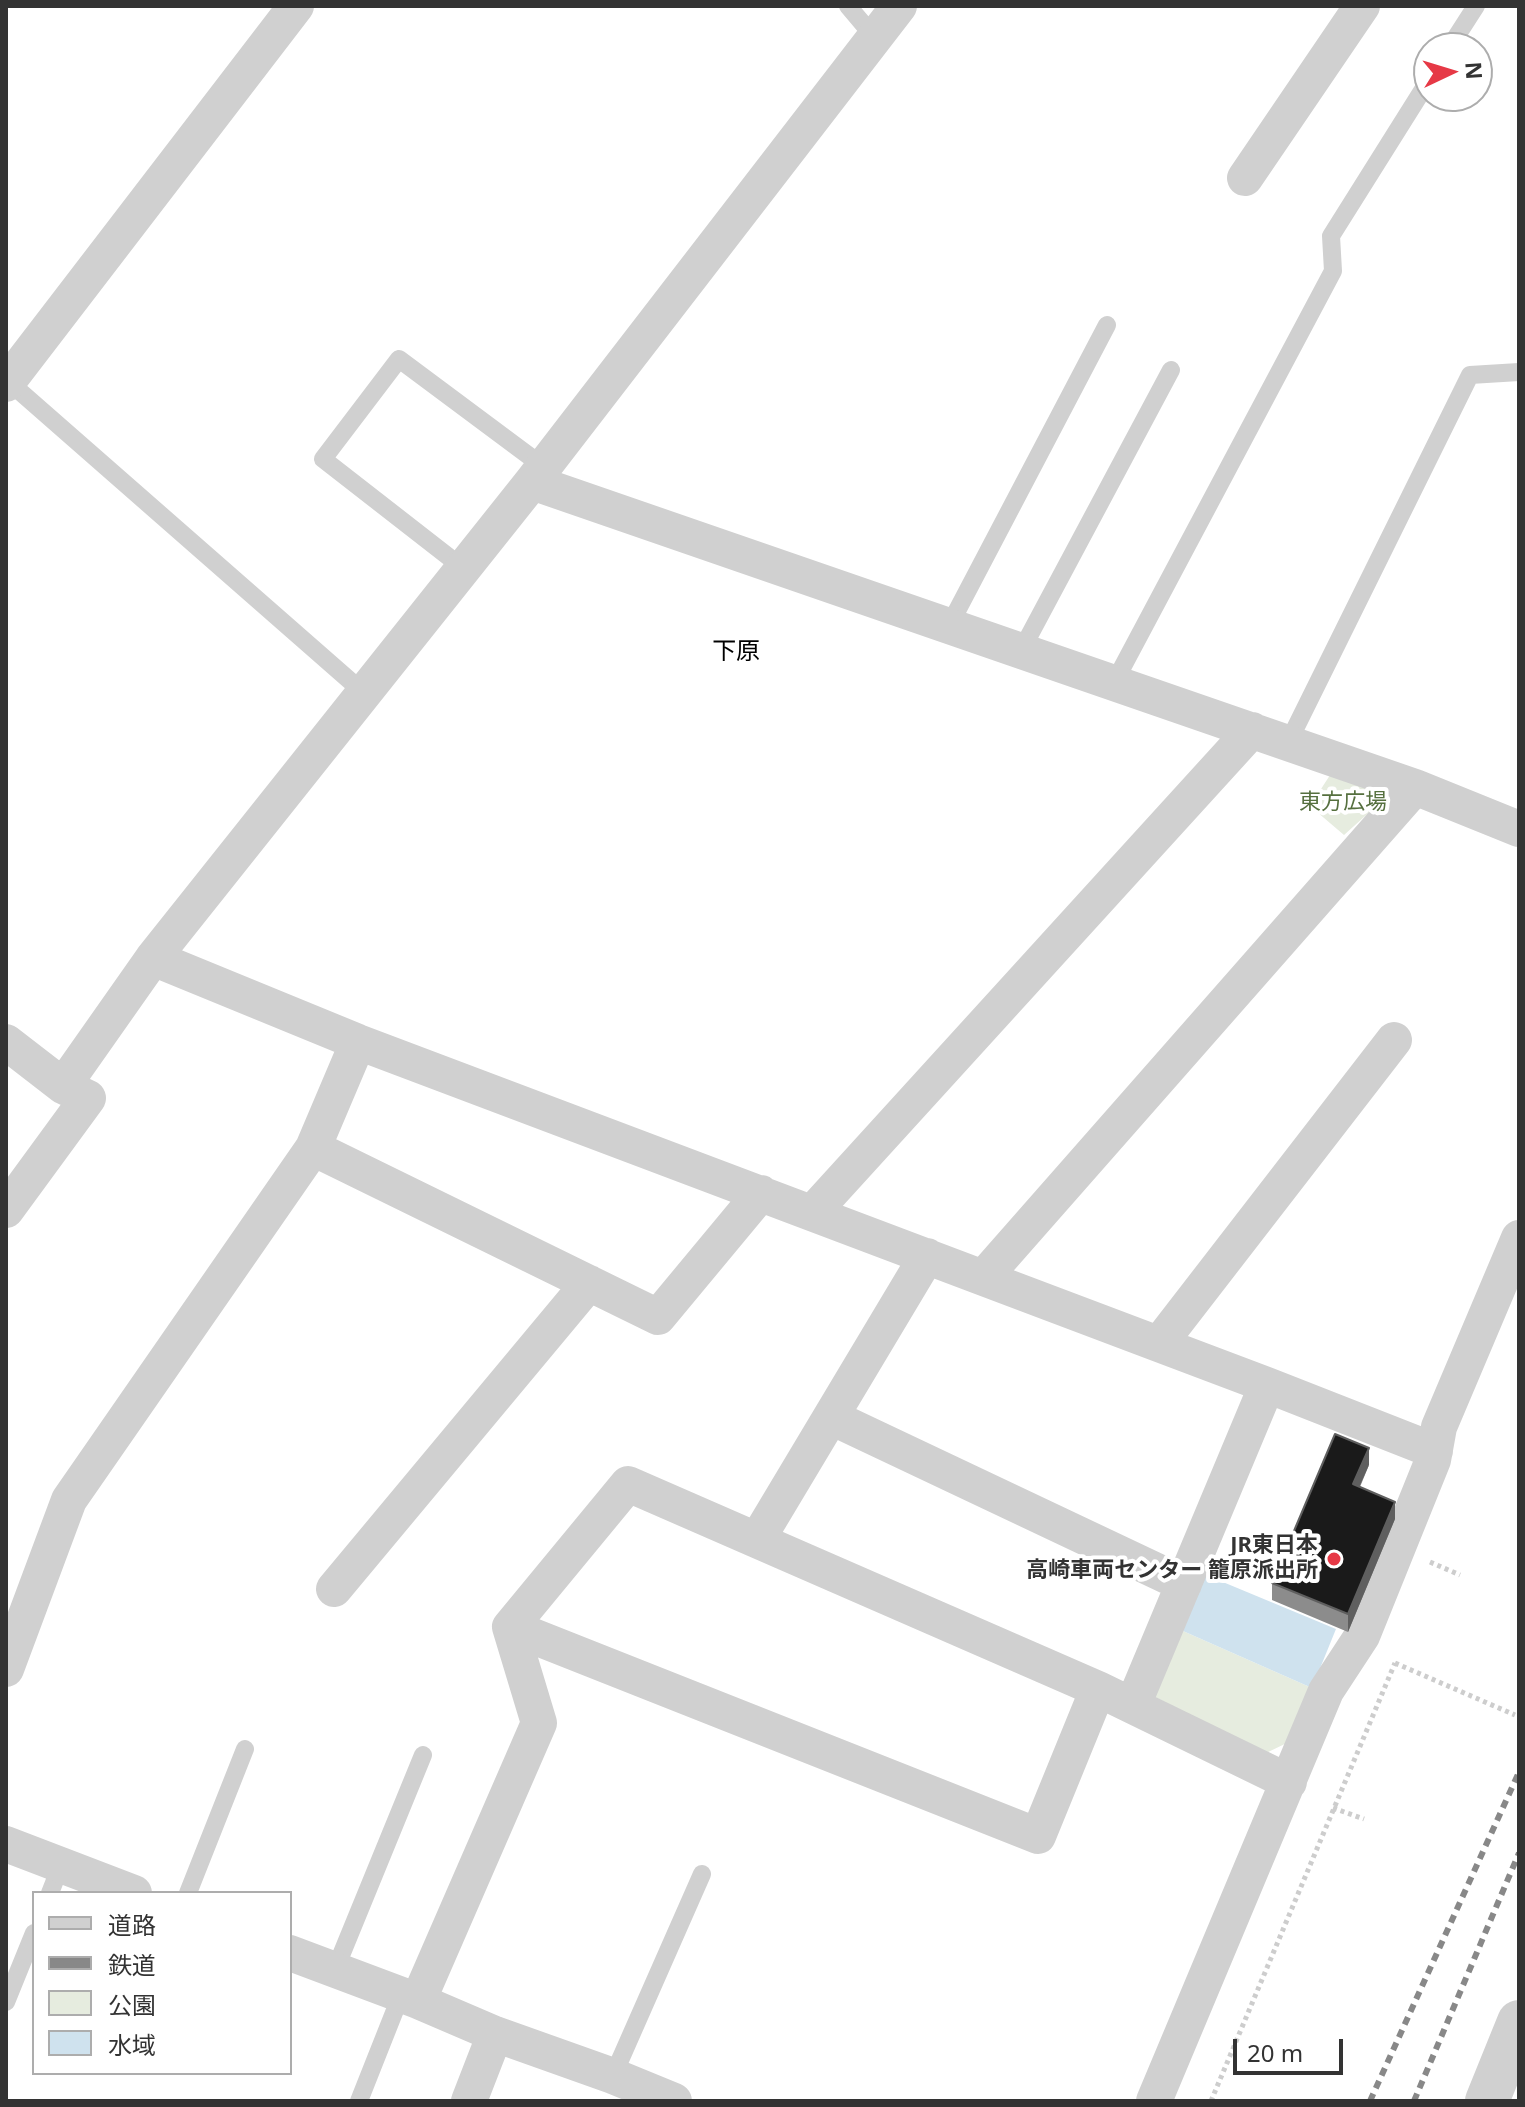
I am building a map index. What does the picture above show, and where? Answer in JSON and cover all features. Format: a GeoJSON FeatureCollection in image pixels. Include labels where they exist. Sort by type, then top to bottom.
{"type":"FeatureCollection","features":[{"type":"Feature","properties":{"kind":"street"},"geometry":{"type":"LineString","coordinates":[[7,382],[296,6]]}},
{"type":"Feature","properties":{"kind":"street"},"geometry":{"type":"LineString","coordinates":[[63,1086],[153,958],[538,475],[899,6]]}},
{"type":"Feature","properties":{"kind":"street"},"geometry":{"type":"LineString","coordinates":[[1245,178],[1362,6]]}},
{"type":"Feature","properties":{"kind":"street"},"geometry":{"type":"LineString","coordinates":[[538,475],[949,626],[1415,787],[1519,829]]}},
{"type":"Feature","properties":{"kind":"street"},"geometry":{"type":"LineString","coordinates":[[813,1212],[1252,730]]}},
{"type":"Feature","properties":{"kind":"street"},"geometry":{"type":"LineString","coordinates":[[984,1277],[1415,787]]}},
{"type":"Feature","properties":{"kind":"street"},"geometry":{"type":"LineString","coordinates":[[153,958],[358,1042],[813,1212],[1435,1451]]}},
{"type":"Feature","properties":{"kind":"street"},"geometry":{"type":"LineString","coordinates":[[1159,1344],[1394,1040]]}},
{"type":"Feature","properties":{"kind":"street"},"geometry":{"type":"LineString","coordinates":[[6,1042],[63,1086],[88,1098],[6,1210]]}},
{"type":"Feature","properties":{"kind":"street"},"geometry":{"type":"LineString","coordinates":[[6,1669],[69,1500],[313,1148],[358,1042]]}},
{"type":"Feature","properties":{"kind":"street"},"geometry":{"type":"LineString","coordinates":[[313,1148],[658,1317],[761,1193]]}},
{"type":"Feature","properties":{"kind":"street"},"geometry":{"type":"LineString","coordinates":[[1154,2101],[1326,1691],[1362,1636],[1435,1451],[1439,1427],[1519,1238]]}},
{"type":"Feature","properties":{"kind":"street"},"geometry":{"type":"LineString","coordinates":[[757,1540],[927,1256]]}},
{"type":"Feature","properties":{"kind":"street"},"geometry":{"type":"LineString","coordinates":[[334,1589],[589,1283]]}},
{"type":"Feature","properties":{"kind":"street"},"geometry":{"type":"LineString","coordinates":[[1133,1705],[1267,1385]]}},
{"type":"Feature","properties":{"kind":"street"},"geometry":{"type":"LineString","coordinates":[[831,1417],[1184,1584]]}},
{"type":"Feature","properties":{"kind":"street"},"geometry":{"type":"LineString","coordinates":[[510,1627],[628,1484],[1098,1689],[1289,1782]]}},
{"type":"Feature","properties":{"kind":"street"},"geometry":{"type":"LineString","coordinates":[[510,1627],[1038,1836],[1098,1689]]}},
{"type":"Feature","properties":{"kind":"street"},"geometry":{"type":"LineString","coordinates":[[410,1998],[539,1723],[510,1627]]}},
{"type":"Feature","properties":{"kind":"street"},"geometry":{"type":"LineString","coordinates":[[6,1844],[56,1879],[123,1891]]}},
{"type":"Feature","properties":{"kind":"street"},"geometry":{"type":"LineString","coordinates":[[292,1954],[674,2101]]}},
{"type":"Feature","properties":{"kind":"street"},"geometry":{"type":"LineString","coordinates":[[1487,2101],[1519,2022]]}},
{"type":"Feature","properties":{"kind":"street"},"geometry":{"type":"LineString","coordinates":[[469,2101],[495,2034]]}},
{"type":"Feature","properties":{"kind":"lane"},"geometry":{"type":"LineString","coordinates":[[848,6],[875,38]]}},
{"type":"Feature","properties":{"kind":"lane"},"geometry":{"type":"LineString","coordinates":[[1459,32],[1476,6]]}},
{"type":"Feature","properties":{"kind":"lane"},"geometry":{"type":"LineString","coordinates":[[1114,683],[1333,271],[1331,236],[1413,105]]}},
{"type":"Feature","properties":{"kind":"lane"},"geometry":{"type":"LineString","coordinates":[[949,626],[1107,325]]}},
{"type":"Feature","properties":{"kind":"lane"},"geometry":{"type":"LineString","coordinates":[[463,568],[323,459],[399,359],[538,475]]}},
{"type":"Feature","properties":{"kind":"lane"},"geometry":{"type":"LineString","coordinates":[[1021,651],[1171,370]]}},
{"type":"Feature","properties":{"kind":"lane"},"geometry":{"type":"LineString","coordinates":[[1288,743],[1470,375],[1519,372]]}},
{"type":"Feature","properties":{"kind":"lane"},"geometry":{"type":"LineString","coordinates":[[7,382],[364,693]]}},
{"type":"Feature","properties":{"kind":"lane"},"geometry":{"type":"LineString","coordinates":[[189,1891],[245,1749]]}},
{"type":"Feature","properties":{"kind":"lane"},"geometry":{"type":"LineString","coordinates":[[335,1970],[423,1755]]}},
{"type":"Feature","properties":{"kind":"lane"},"geometry":{"type":"LineString","coordinates":[[613,2076],[702,1874]]}},
{"type":"Feature","properties":{"kind":"lane"},"geometry":{"type":"LineString","coordinates":[[6,2002],[32,1938]]}},
{"type":"Feature","properties":{"kind":"lane"},"geometry":{"type":"LineString","coordinates":[[359,2101],[410,1998]]}},
{"type":"Feature","properties":{"kind":"path"},"geometry":{"type":"LineString","coordinates":[[1432,1563],[1460,1575]]}},
{"type":"Feature","properties":{"kind":"path"},"geometry":{"type":"LineString","coordinates":[[1211,2101],[1393,1662],[1515,1715]]}},
{"type":"Feature","properties":{"kind":"path"},"geometry":{"type":"LineString","coordinates":[[1333,1808],[1364,1819]]}},
{"type":"Feature","properties":{"kind":"green space","name":"東方広場"},"geometry":{"type":"Polygon","coordinates":[[[1332,772],[1371,786],[1374,808],[1344,835],[1310,806],[1332,772]]]}},
{"type":"Feature","properties":{"kind":"green space"},"geometry":{"type":"Polygon","coordinates":[[[1183,1631],[1312,1688],[1291,1741],[1264,1754],[1155,1697],[1183,1631]]]}},
{"type":"Feature","properties":{"kind":"water"},"geometry":{"type":"Polygon","coordinates":[[[1206,1575],[1336,1629],[1312,1688],[1183,1631],[1206,1575]]]}},
{"type":"Feature","properties":{"kind":"building","name":"JR東日本 高崎車両センター 籠原派出所"},"geometry":{"type":"Polygon","coordinates":[[[1335,1434],[1369,1448],[1353,1484],[1395,1502],[1348,1614],[1272,1583],[1335,1434]]]}},
{"type":"Feature","properties":{"kind":"railway"},"geometry":{"type":"LineString","coordinates":[[1370,2101],[1519,1772]]}},
{"type":"Feature","properties":{"kind":"railway"},"geometry":{"type":"LineString","coordinates":[[1414,2101],[1519,1853]]}},
{"type":"Feature","properties":{"kind":"place","name":"JR東日本 高崎車両センター 籠原派出所"},"geometry":{"type":"Point","coordinates":[1334,1559]}},
{"type":"Feature","properties":{"kind":"district","name":"下原"},"geometry":{"type":"Point","coordinates":[736,652]}}]}
